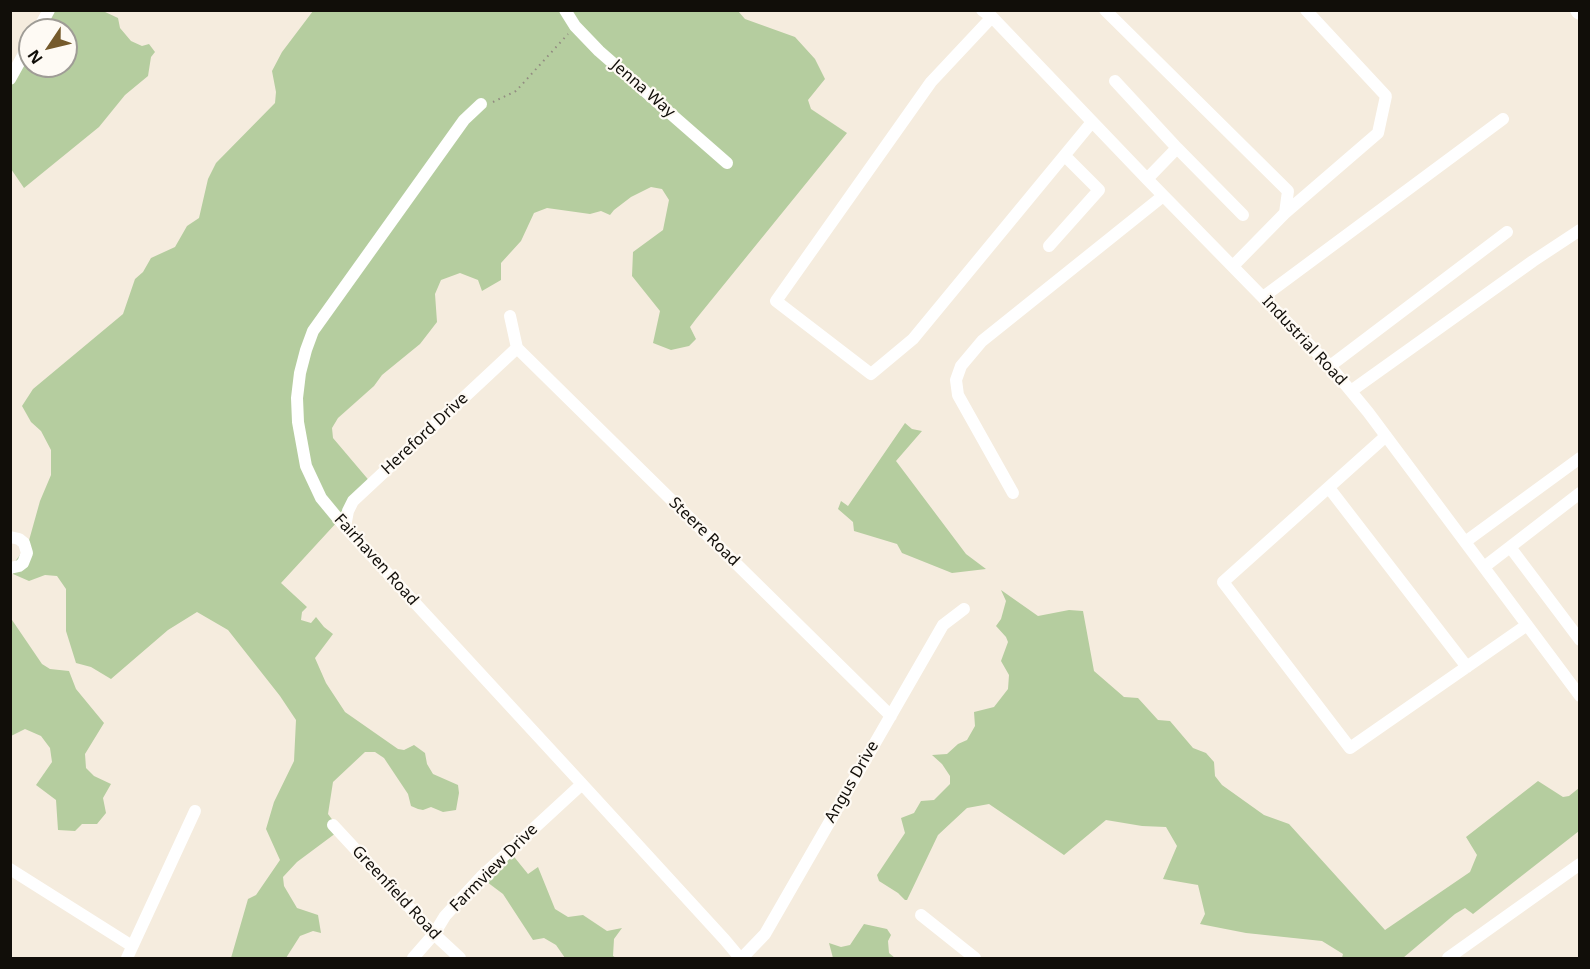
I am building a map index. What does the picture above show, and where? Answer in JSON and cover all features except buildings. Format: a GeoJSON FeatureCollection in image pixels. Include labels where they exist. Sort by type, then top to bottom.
{"type":"FeatureCollection","features":[{"type":"Feature","properties":{"kind":"street","name":"Jenna Way"},"geometry":{"type":"LineString","coordinates":[[565,10],[575,26],[599,51],[727,163]]}},
{"type":"Feature","properties":{"kind":"street"},"geometry":{"type":"LineString","coordinates":[[1105,10],[1288,191],[1284,214]]}},
{"type":"Feature","properties":{"kind":"street"},"geometry":{"type":"LineString","coordinates":[[1233,266],[1284,214],[1378,133],[1386,96],[1306,10]]}},
{"type":"Feature","properties":{"kind":"street"},"geometry":{"type":"LineString","coordinates":[[987,14],[931,82],[776,301],[871,374],[913,339],[1092,122]]}},
{"type":"Feature","properties":{"kind":"street","name":"Industrial Road"},"geometry":{"type":"LineString","coordinates":[[987,14],[1330,366],[1386,436],[1580,696]]}},
{"type":"Feature","properties":{"kind":"street"},"geometry":{"type":"LineString","coordinates":[[10,79],[18,65]]}},
{"type":"Feature","properties":{"kind":"street"},"geometry":{"type":"LineString","coordinates":[[1115,81],[1243,214]]}},
{"type":"Feature","properties":{"kind":"street","name":"Fairhaven Road"},"geometry":{"type":"LineString","coordinates":[[481,104],[464,120],[313,331],[300,374],[297,398],[301,445],[306,466],[321,498],[345,527],[741,958]]}},
{"type":"Feature","properties":{"kind":"street"},"geometry":{"type":"LineString","coordinates":[[1263,297],[1503,119]]}},
{"type":"Feature","properties":{"kind":"street"},"geometry":{"type":"LineString","coordinates":[[1147,179],[1177,148]]}},
{"type":"Feature","properties":{"kind":"street"},"geometry":{"type":"LineString","coordinates":[[1049,246],[1099,190],[1065,156]]}},
{"type":"Feature","properties":{"kind":"street"},"geometry":{"type":"LineString","coordinates":[[1013,493],[958,395],[956,380],[961,366],[982,341],[1163,196]]}},
{"type":"Feature","properties":{"kind":"street"},"geometry":{"type":"LineString","coordinates":[[1351,392],[1533,261],[1580,230]]}},
{"type":"Feature","properties":{"kind":"street"},"geometry":{"type":"LineString","coordinates":[[1330,366],[1507,232]]}},
{"type":"Feature","properties":{"kind":"street"},"geometry":{"type":"LineString","coordinates":[[510,316],[517,348]]}},
{"type":"Feature","properties":{"kind":"street","name":"Hereford Drive"},"geometry":{"type":"LineString","coordinates":[[345,527],[348,511],[353,501],[517,348]]}},
{"type":"Feature","properties":{"kind":"street","name":"Steere Road"},"geometry":{"type":"LineString","coordinates":[[517,348],[891,716]]}},
{"type":"Feature","properties":{"kind":"street"},"geometry":{"type":"LineString","coordinates":[[1386,436],[1223,582],[1350,748],[1527,625]]}},
{"type":"Feature","properties":{"kind":"street"},"geometry":{"type":"LineString","coordinates":[[1465,542],[1580,458]]}},
{"type":"Feature","properties":{"kind":"street"},"geometry":{"type":"LineString","coordinates":[[1329,488],[1467,667]]}},
{"type":"Feature","properties":{"kind":"street"},"geometry":{"type":"LineString","coordinates":[[1484,567],[1580,493]]}},
{"type":"Feature","properties":{"kind":"street"},"geometry":{"type":"LineString","coordinates":[[10,537],[24,543],[27,553],[24,563],[10,568]]}},
{"type":"Feature","properties":{"kind":"street"},"geometry":{"type":"LineString","coordinates":[[1510,547],[1580,640]]}},
{"type":"Feature","properties":{"kind":"street","name":"Angus Drive"},"geometry":{"type":"LineString","coordinates":[[741,958],[765,934],[943,625],[964,609]]}},
{"type":"Feature","properties":{"kind":"street","name":"Farmview Drive"},"geometry":{"type":"LineString","coordinates":[[413,958],[434,934],[445,916],[481,877],[582,783]]}},
{"type":"Feature","properties":{"kind":"street"},"geometry":{"type":"LineString","coordinates":[[127,958],[195,811]]}},
{"type":"Feature","properties":{"kind":"street","name":"Greenfield Road"},"geometry":{"type":"LineString","coordinates":[[333,825],[434,934],[460,958]]}},
{"type":"Feature","properties":{"kind":"street"},"geometry":{"type":"LineString","coordinates":[[1448,958],[1580,864]]}},
{"type":"Feature","properties":{"kind":"street"},"geometry":{"type":"LineString","coordinates":[[10,869],[132,946]]}},
{"type":"Feature","properties":{"kind":"street"},"geometry":{"type":"LineString","coordinates":[[921,915],[975,958]]}},
{"type":"Feature","properties":{"kind":"path"},"geometry":{"type":"LineString","coordinates":[[481,104],[499,100],[516,91],[575,26]]}},
{"type":"Feature","properties":{"kind":"green space"},"geometry":{"type":"Polygon","coordinates":[[[54,11],[103,11],[118,18],[120,28],[131,41],[142,46],[149,44],[155,52],[151,57],[148,76],[125,95],[99,127],[24,188],[11,169],[10,86],[18,70],[18,78],[78,78],[78,18],[49,18],[54,11]]]}},
{"type":"Feature","properties":{"kind":"green space"},"geometry":{"type":"Polygon","coordinates":[[[313,11],[738,11],[745,19],[795,37],[815,59],[825,79],[808,100],[811,109],[847,133],[690,327],[696,339],[689,346],[671,350],[653,343],[660,311],[632,276],[633,252],[663,230],[669,200],[662,189],[651,187],[631,197],[610,215],[601,211],[590,214],[547,208],[534,213],[521,241],[501,263],[501,280],[482,291],[478,280],[460,273],[441,280],[435,294],[437,322],[420,344],[382,375],[374,386],[338,418],[332,428],[333,438],[372,484],[281,583],[307,607],[302,612],[301,620],[311,623],[316,617],[333,634],[315,658],[326,683],[345,712],[398,749],[404,750],[414,745],[425,753],[427,764],[433,774],[458,785],[456,810],[443,812],[431,807],[423,810],[411,806],[408,794],[384,758],[375,752],[365,752],[333,782],[328,814],[340,830],[297,862],[283,877],[284,886],[297,908],[318,915],[321,933],[313,931],[300,936],[286,958],[231,958],[248,899],[256,895],[280,860],[266,829],[274,802],[294,761],[296,720],[228,630],[197,612],[168,630],[111,679],[91,667],[76,663],[66,631],[66,589],[57,576],[45,575],[29,581],[13,574],[14,563],[28,544],[40,501],[51,475],[51,450],[41,431],[31,422],[22,406],[33,389],[123,314],[135,279],[143,272],[151,258],[175,247],[187,226],[199,218],[208,179],[216,163],[275,103],[276,92],[272,71],[282,52],[313,11]]]}},
{"type":"Feature","properties":{"kind":"green space"},"geometry":{"type":"Polygon","coordinates":[[[905,423],[912,429],[922,431],[896,461],[966,554],[986,569],[952,573],[902,553],[897,544],[854,531],[853,522],[838,509],[841,501],[848,506],[905,423]]]}},
{"type":"Feature","properties":{"kind":"green space"},"geometry":{"type":"Polygon","coordinates":[[[1001,590],[1038,616],[1069,610],[1083,611],[1094,671],[1124,697],[1138,698],[1158,720],[1170,721],[1193,748],[1206,753],[1214,762],[1215,776],[1222,785],[1264,815],[1289,824],[1385,930],[1470,872],[1477,855],[1466,837],[1538,781],[1563,797],[1569,796],[1579,788],[1579,831],[1473,914],[1465,908],[1455,914],[1403,958],[1342,958],[1343,954],[1322,941],[1246,933],[1200,924],[1205,914],[1198,885],[1163,879],[1177,846],[1166,827],[1106,820],[1064,855],[989,804],[967,808],[938,835],[905,900],[879,881],[877,875],[905,833],[901,818],[914,813],[921,801],[934,800],[950,784],[950,776],[932,755],[947,754],[958,744],[967,740],[975,726],[974,712],[994,707],[1008,689],[1009,675],[1001,661],[1008,642],[996,626],[1001,619],[1006,601],[1001,590]]]}},
{"type":"Feature","properties":{"kind":"green space"},"geometry":{"type":"Polygon","coordinates":[[[10,617],[42,664],[50,669],[69,671],[76,689],[104,723],[85,754],[86,768],[94,776],[111,784],[103,798],[106,813],[97,824],[82,824],[75,831],[58,830],[56,800],[36,785],[52,762],[50,748],[41,736],[25,729],[11,736],[10,617]]]}},
{"type":"Feature","properties":{"kind":"green space"},"geometry":{"type":"Polygon","coordinates":[[[511,853],[528,874],[538,867],[555,909],[568,917],[583,915],[607,931],[622,928],[614,939],[613,956],[616,958],[565,958],[556,945],[544,938],[533,940],[503,894],[483,879],[511,853]]]}},
{"type":"Feature","properties":{"kind":"green space"},"geometry":{"type":"Polygon","coordinates":[[[864,924],[887,929],[891,935],[888,941],[889,953],[895,958],[833,958],[829,943],[841,947],[850,945],[864,924]]]}}]}
